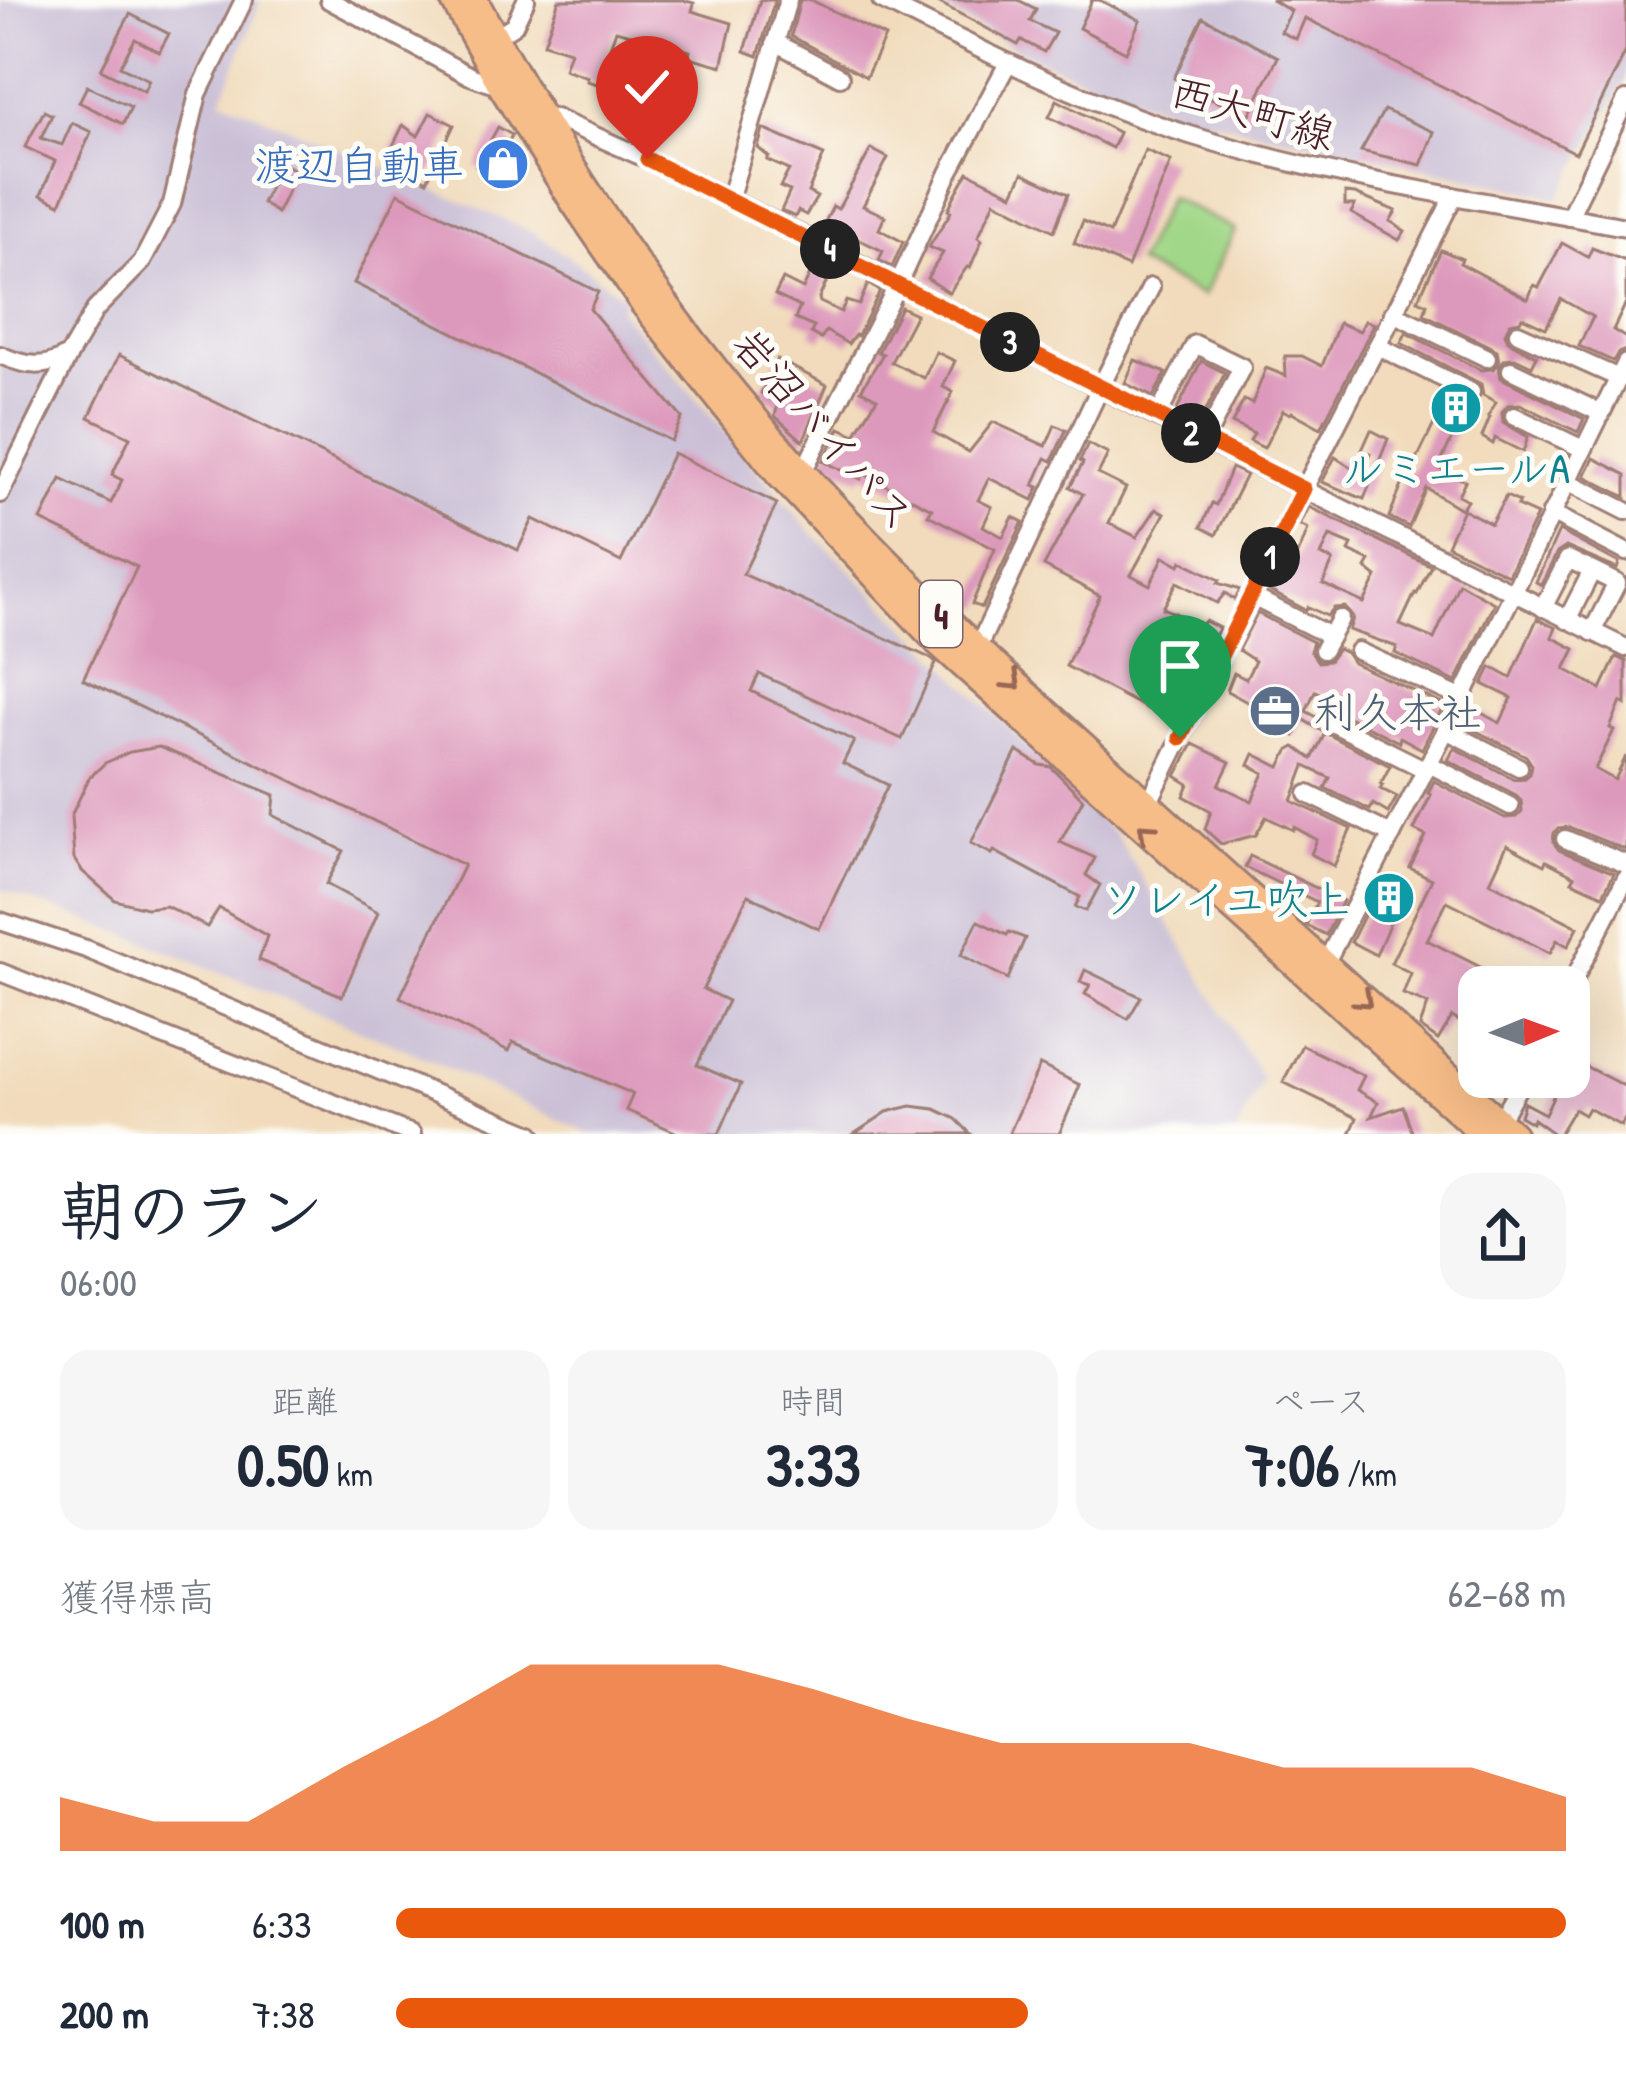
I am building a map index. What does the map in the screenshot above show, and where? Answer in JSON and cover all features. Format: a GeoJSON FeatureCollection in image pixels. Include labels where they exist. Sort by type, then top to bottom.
{"type":"FeatureCollection","features":[{"type":"Feature","properties":{"kind":"highway","name":"岩沼バイパス"},"geometry":{"type":"LineString","coordinates":[[453,0],[573,202],[643,304],[778,474],[840,542],[937,642],[1497,1131]]}},
{"type":"Feature","properties":{"kind":"highway","name":"岩沼バイパス"},"geometry":{"type":"LineString","coordinates":[[475,0],[541,117],[632,258],[803,472],[977,649],[1325,964],[1497,1131]]}},
{"type":"Feature","properties":{"kind":"street"},"geometry":{"type":"LineString","coordinates":[[0,494],[95,310],[142,262],[172,205],[198,94],[244,0]]}},
{"type":"Feature","properties":{"kind":"street"},"geometry":{"type":"LineString","coordinates":[[328,0],[470,76],[502,88]]}},
{"type":"Feature","properties":{"kind":"street"},"geometry":{"type":"LineString","coordinates":[[495,37],[514,26],[526,0]]}},
{"type":"Feature","properties":{"kind":"street"},"geometry":{"type":"LineString","coordinates":[[729,200],[788,0]]}},
{"type":"Feature","properties":{"kind":"street","name":"西大町線"},"geometry":{"type":"LineString","coordinates":[[881,0],[1008,63],[1185,134],[1289,164],[1626,227]]}},
{"type":"Feature","properties":{"kind":"street"},"geometry":{"type":"LineString","coordinates":[[776,42],[840,77]]}},
{"type":"Feature","properties":{"kind":"street"},"geometry":{"type":"LineString","coordinates":[[803,472],[949,172],[1008,63]]}},
{"type":"Feature","properties":{"kind":"street"},"geometry":{"type":"LineString","coordinates":[[1569,217],[1626,100]]}},
{"type":"Feature","properties":{"kind":"street"},"geometry":{"type":"LineString","coordinates":[[541,117],[555,118],[729,200],[1626,648]]}},
{"type":"Feature","properties":{"kind":"street"},"geometry":{"type":"LineString","coordinates":[[1148,804],[1454,196]]}},
{"type":"Feature","properties":{"kind":"street"},"geometry":{"type":"LineString","coordinates":[[977,649],[1151,287]]}},
{"type":"Feature","properties":{"kind":"street"},"geometry":{"type":"LineString","coordinates":[[1394,313],[1487,358]]}},
{"type":"Feature","properties":{"kind":"street"},"geometry":{"type":"LineString","coordinates":[[1325,964],[1622,370],[1518,333]]}},
{"type":"Feature","properties":{"kind":"street"},"geometry":{"type":"LineString","coordinates":[[1157,417],[1196,344],[1211,351],[1242,367],[1204,440]]}},
{"type":"Feature","properties":{"kind":"street"},"geometry":{"type":"LineString","coordinates":[[1376,346],[1471,392]]}},
{"type":"Feature","properties":{"kind":"street"},"geometry":{"type":"LineString","coordinates":[[0,355],[23,364],[46,365],[70,353]]}},
{"type":"Feature","properties":{"kind":"street"},"geometry":{"type":"LineString","coordinates":[[1510,370],[1601,413]]}},
{"type":"Feature","properties":{"kind":"street"},"geometry":{"type":"LineString","coordinates":[[1514,416],[1583,449]]}},
{"type":"Feature","properties":{"kind":"street"},"geometry":{"type":"LineString","coordinates":[[1567,481],[1626,511]]}},
{"type":"Feature","properties":{"kind":"street"},"geometry":{"type":"LineString","coordinates":[[1551,513],[1626,552]]}},
{"type":"Feature","properties":{"kind":"street"},"geometry":{"type":"LineString","coordinates":[[1544,608],[1568,559],[1617,583],[1592,632]]}},
{"type":"Feature","properties":{"kind":"street"},"geometry":{"type":"LineString","coordinates":[[1568,620],[1592,571]]}},
{"type":"Feature","properties":{"kind":"street"},"geometry":{"type":"LineString","coordinates":[[1251,596],[1331,635]]}},
{"type":"Feature","properties":{"kind":"street"},"geometry":{"type":"LineString","coordinates":[[1358,651],[1461,698]]}},
{"type":"Feature","properties":{"kind":"street"},"geometry":{"type":"LineString","coordinates":[[1334,724],[1510,806]]}},
{"type":"Feature","properties":{"kind":"street"},"geometry":{"type":"LineString","coordinates":[[1446,730],[1519,767]]}},
{"type":"Feature","properties":{"kind":"street"},"geometry":{"type":"LineString","coordinates":[[1308,794],[1393,835]]}},
{"type":"Feature","properties":{"kind":"street"},"geometry":{"type":"LineString","coordinates":[[1565,839],[1626,865]]}},
{"type":"Feature","properties":{"kind":"street"},"geometry":{"type":"LineString","coordinates":[[1584,966],[1618,912],[1626,878]]}},
{"type":"Feature","properties":{"kind":"street"},"geometry":{"type":"LineString","coordinates":[[0,921],[86,949],[532,1134]]}},
{"type":"Feature","properties":{"kind":"street"},"geometry":{"type":"LineString","coordinates":[[0,972],[412,1134]]}},
{"type":"Feature","properties":{"kind":"street"},"geometry":{"type":"LineString","coordinates":[[1497,1131],[1514,1098]]}},
{"type":"Feature","properties":{"kind":"shaded area"},"geometry":{"type":"Polygon","coordinates":[[[0,0],[261,0],[222,99],[535,233],[624,297],[620,311],[804,524],[1118,838],[1262,1079],[1236,1134],[590,1134],[401,1047],[144,941],[0,889],[0,0]]]}},
{"type":"Feature","properties":{"kind":"shaded area"},"geometry":{"type":"Polygon","coordinates":[[[927,0],[1626,0],[1626,79],[1559,198],[1180,114],[1071,74],[927,0]]]}},
{"type":"Feature","properties":{"kind":"green space"},"geometry":{"type":"Polygon","coordinates":[[[1169,197],[1235,230],[1203,296],[1137,263],[1169,197]]]}},
{"type":"Feature","properties":{"kind":"building"},"geometry":{"type":"Polygon","coordinates":[[[559,0],[694,3],[692,11],[732,23],[722,66],[689,57],[690,51],[669,45],[667,51],[653,47],[656,41],[616,30],[597,84],[587,81],[588,77],[564,69],[570,51],[544,43],[559,0]]]}},
{"type":"Feature","properties":{"kind":"building"},"geometry":{"type":"Polygon","coordinates":[[[760,0],[775,0],[758,56],[745,51],[760,0]]]}},
{"type":"Feature","properties":{"kind":"building"},"geometry":{"type":"Polygon","coordinates":[[[800,0],[811,0],[885,37],[866,77],[791,36],[800,0]]]}},
{"type":"Feature","properties":{"kind":"building"},"geometry":{"type":"Polygon","coordinates":[[[934,0],[1018,0],[1036,9],[1030,21],[1055,33],[1044,52],[1021,40],[1018,45],[934,0]]]}},
{"type":"Feature","properties":{"kind":"building"},"geometry":{"type":"Polygon","coordinates":[[[1092,0],[1140,20],[1126,52],[1079,28],[1092,0]]]}},
{"type":"Feature","properties":{"kind":"building"},"geometry":{"type":"Polygon","coordinates":[[[1271,0],[1626,0],[1626,51],[1576,153],[1305,18],[1296,39],[1281,32],[1291,11],[1271,0]]]}},
{"type":"Feature","properties":{"kind":"building"},"geometry":{"type":"Polygon","coordinates":[[[130,14],[169,34],[159,52],[135,39],[120,66],[149,80],[144,91],[101,69],[130,14]]]}},
{"type":"Feature","properties":{"kind":"building"},"geometry":{"type":"Polygon","coordinates":[[[1203,17],[1278,57],[1248,118],[1174,78],[1203,17]]]}},
{"type":"Feature","properties":{"kind":"building"},"geometry":{"type":"Polygon","coordinates":[[[648,61],[670,72],[656,106],[663,109],[651,142],[626,132],[648,61]]]}},
{"type":"Feature","properties":{"kind":"building"},"geometry":{"type":"Polygon","coordinates":[[[87,86],[131,107],[123,124],[79,102],[87,86]]]}},
{"type":"Feature","properties":{"kind":"building"},"geometry":{"type":"Polygon","coordinates":[[[1057,100],[1119,133],[1112,148],[1049,117],[1057,100]]]}},
{"type":"Feature","properties":{"kind":"building"},"geometry":{"type":"Polygon","coordinates":[[[1384,110],[1434,132],[1421,165],[1361,151],[1384,110]]]}},
{"type":"Feature","properties":{"kind":"building"},"geometry":{"type":"Polygon","coordinates":[[[44,111],[52,115],[41,138],[62,145],[72,123],[91,132],[60,204],[41,195],[55,161],[25,147],[44,111]]]}},
{"type":"Feature","properties":{"kind":"building"},"geometry":{"type":"Polygon","coordinates":[[[430,113],[454,125],[427,181],[402,167],[407,159],[390,152],[403,125],[418,136],[430,113]]]}},
{"type":"Feature","properties":{"kind":"building"},"geometry":{"type":"Polygon","coordinates":[[[498,127],[512,135],[509,141],[514,147],[498,178],[476,166],[498,127]]]}},
{"type":"Feature","properties":{"kind":"building"},"geometry":{"type":"Polygon","coordinates":[[[763,129],[824,155],[808,192],[817,197],[806,215],[798,211],[795,217],[781,211],[790,191],[780,187],[789,170],[767,160],[758,148],[763,129]]]}},
{"type":"Feature","properties":{"kind":"building"},"geometry":{"type":"Polygon","coordinates":[[[871,149],[888,158],[863,206],[885,216],[879,229],[903,242],[892,267],[879,260],[883,251],[843,232],[839,239],[821,230],[871,149]]]}},
{"type":"Feature","properties":{"kind":"building"},"geometry":{"type":"Polygon","coordinates":[[[1145,150],[1171,161],[1128,267],[1074,243],[1083,221],[1110,233],[1145,150]]]}},
{"type":"Feature","properties":{"kind":"building"},"geometry":{"type":"Polygon","coordinates":[[[282,163],[296,171],[277,213],[262,203],[282,163]]]}},
{"type":"Feature","properties":{"kind":"building"},"geometry":{"type":"Polygon","coordinates":[[[968,172],[1013,194],[1023,173],[1068,194],[1054,231],[995,201],[970,268],[949,293],[927,278],[943,253],[929,247],[968,172]]]}},
{"type":"Feature","properties":{"kind":"building"},"geometry":{"type":"Polygon","coordinates":[[[398,193],[598,292],[590,309],[682,418],[671,441],[354,283],[398,193]]]}},
{"type":"Feature","properties":{"kind":"building"},"geometry":{"type":"Polygon","coordinates":[[[1345,193],[1396,211],[1390,221],[1405,231],[1399,240],[1351,213],[1355,205],[1345,205],[1345,193]]]}},
{"type":"Feature","properties":{"kind":"building"},"geometry":{"type":"Polygon","coordinates":[[[1562,243],[1588,257],[1592,248],[1626,261],[1626,303],[1613,330],[1626,338],[1626,350],[1613,361],[1579,346],[1593,317],[1561,299],[1546,328],[1522,317],[1510,323],[1505,333],[1508,341],[1537,356],[1532,366],[1505,359],[1499,366],[1501,378],[1584,419],[1578,432],[1520,404],[1508,405],[1502,412],[1503,422],[1528,437],[1523,452],[1482,437],[1496,402],[1483,395],[1481,384],[1401,343],[1406,333],[1481,370],[1493,369],[1499,362],[1497,350],[1424,314],[1427,304],[1418,300],[1441,250],[1528,299],[1562,243]]]}},
{"type":"Feature","properties":{"kind":"building"},"geometry":{"type":"Polygon","coordinates":[[[815,264],[833,268],[819,298],[841,312],[846,301],[859,305],[868,284],[880,291],[858,336],[848,344],[826,331],[821,339],[811,333],[814,327],[795,319],[800,307],[775,295],[783,279],[803,289],[815,264]]]}},
{"type":"Feature","properties":{"kind":"building"},"geometry":{"type":"Polygon","coordinates":[[[901,307],[916,314],[891,362],[924,378],[936,352],[955,361],[943,387],[953,392],[933,432],[969,452],[993,422],[1046,446],[1055,425],[1066,430],[1052,461],[1046,458],[1033,500],[989,478],[978,500],[992,507],[983,526],[1003,537],[1013,517],[1023,522],[982,608],[972,604],[995,549],[928,515],[932,509],[864,474],[861,479],[823,461],[840,428],[855,435],[877,398],[861,390],[883,354],[878,352],[901,307]]]}},
{"type":"Feature","properties":{"kind":"building"},"geometry":{"type":"Polygon","coordinates":[[[1365,320],[1374,324],[1321,428],[1283,410],[1264,448],[1250,441],[1254,434],[1232,423],[1244,400],[1252,404],[1266,368],[1286,376],[1285,356],[1302,356],[1322,366],[1339,323],[1360,331],[1365,320]]]}},
{"type":"Feature","properties":{"kind":"building"},"geometry":{"type":"Polygon","coordinates":[[[119,355],[518,550],[533,519],[621,562],[673,453],[777,504],[743,574],[936,663],[902,739],[759,674],[751,691],[854,741],[843,763],[888,785],[819,929],[748,895],[703,989],[728,1001],[697,1065],[741,1084],[719,1134],[680,1134],[626,1110],[633,1094],[513,1042],[509,1051],[400,997],[464,865],[83,679],[137,567],[41,520],[61,479],[111,503],[122,480],[112,475],[130,437],[89,417],[119,355]]]}},
{"type":"Feature","properties":{"kind":"building"},"geometry":{"type":"Polygon","coordinates":[[[777,359],[827,385],[803,441],[775,416],[778,404],[761,393],[777,359]]]}},
{"type":"Feature","properties":{"kind":"building"},"geometry":{"type":"Polygon","coordinates":[[[1135,360],[1166,373],[1153,397],[1125,383],[1135,360]]]}},
{"type":"Feature","properties":{"kind":"building"},"geometry":{"type":"Polygon","coordinates":[[[1201,361],[1225,373],[1200,422],[1176,412],[1201,361]]]}},
{"type":"Feature","properties":{"kind":"building"},"geometry":{"type":"Polygon","coordinates":[[[1451,398],[1467,406],[1438,468],[1465,481],[1458,495],[1467,500],[1461,509],[1426,488],[1409,527],[1389,517],[1408,471],[1451,398]]]}},
{"type":"Feature","properties":{"kind":"building"},"geometry":{"type":"Polygon","coordinates":[[[1371,430],[1388,439],[1364,499],[1322,482],[1335,457],[1361,474],[1370,454],[1362,450],[1371,430]]]}},
{"type":"Feature","properties":{"kind":"building"},"geometry":{"type":"Polygon","coordinates":[[[1088,444],[1108,454],[1098,474],[1126,488],[1109,523],[1137,537],[1156,509],[1165,513],[1131,575],[1150,585],[1164,556],[1240,590],[1235,600],[1225,593],[1217,603],[1177,582],[1163,608],[1219,628],[1206,657],[1191,650],[1157,714],[1066,666],[1100,596],[1044,566],[1083,494],[1070,487],[1088,444]]]}},
{"type":"Feature","properties":{"kind":"building"},"geometry":{"type":"Polygon","coordinates":[[[1594,458],[1626,475],[1626,497],[1585,476],[1594,458]]]}},
{"type":"Feature","properties":{"kind":"building"},"geometry":{"type":"Polygon","coordinates":[[[1231,468],[1246,475],[1216,535],[1201,527],[1231,468]]]}},
{"type":"Feature","properties":{"kind":"building"},"geometry":{"type":"Polygon","coordinates":[[[1506,496],[1537,515],[1508,575],[1447,545],[1463,509],[1491,524],[1506,496]]]}},
{"type":"Feature","properties":{"kind":"building"},"geometry":{"type":"Polygon","coordinates":[[[1309,507],[1431,566],[1400,625],[1434,639],[1459,583],[1494,603],[1456,682],[1395,653],[1397,647],[1349,630],[1353,618],[1345,607],[1334,608],[1327,616],[1268,590],[1281,565],[1290,570],[1308,529],[1300,525],[1309,507]],[[1330,536],[1321,555],[1333,561],[1323,584],[1364,603],[1377,577],[1366,568],[1370,561],[1349,551],[1352,545],[1330,536]]]}},
{"type":"Feature","properties":{"kind":"building"},"geometry":{"type":"Polygon","coordinates":[[[1559,531],[1619,563],[1617,569],[1566,547],[1557,553],[1541,585],[1536,582],[1559,531]]]}},
{"type":"Feature","properties":{"kind":"building"},"geometry":{"type":"Polygon","coordinates":[[[1257,613],[1313,642],[1310,651],[1318,662],[1329,661],[1338,649],[1353,663],[1444,705],[1422,749],[1331,712],[1336,701],[1315,691],[1306,711],[1322,720],[1325,733],[1302,719],[1295,736],[1258,718],[1260,709],[1227,691],[1234,673],[1246,679],[1255,661],[1238,650],[1257,613]]]}},
{"type":"Feature","properties":{"kind":"building"},"geometry":{"type":"Polygon","coordinates":[[[1537,619],[1556,628],[1552,637],[1575,649],[1565,669],[1601,689],[1616,657],[1626,661],[1626,705],[1621,702],[1610,728],[1614,730],[1595,769],[1615,780],[1626,756],[1626,850],[1569,827],[1554,833],[1559,850],[1614,873],[1603,895],[1572,881],[1575,876],[1507,845],[1490,882],[1578,927],[1568,946],[1557,940],[1550,953],[1447,901],[1427,940],[1478,966],[1458,966],[1458,1020],[1452,1017],[1438,1040],[1420,1027],[1428,1004],[1403,994],[1411,973],[1391,963],[1432,879],[1410,868],[1426,836],[1414,830],[1434,781],[1505,818],[1522,811],[1516,795],[1448,760],[1454,748],[1514,779],[1530,774],[1532,765],[1526,756],[1464,725],[1472,708],[1500,723],[1512,698],[1483,684],[1491,667],[1511,678],[1537,619]]]}},
{"type":"Feature","properties":{"kind":"building"},"geometry":{"type":"Polygon","coordinates":[[[1325,733],[1390,766],[1381,789],[1397,797],[1388,813],[1373,804],[1370,810],[1325,788],[1330,778],[1305,766],[1292,801],[1351,829],[1334,866],[1311,854],[1317,840],[1266,817],[1256,835],[1221,844],[1205,829],[1211,811],[1184,796],[1189,784],[1176,776],[1193,744],[1230,762],[1219,785],[1252,801],[1264,773],[1249,765],[1254,754],[1280,767],[1295,747],[1312,759],[1325,733]]]}},
{"type":"Feature","properties":{"kind":"building"},"geometry":{"type":"Polygon","coordinates":[[[159,747],[275,795],[273,815],[344,851],[326,884],[378,912],[342,996],[259,960],[267,936],[219,908],[207,927],[166,906],[146,908],[115,900],[82,871],[74,859],[71,816],[89,778],[105,763],[159,747]]]}},
{"type":"Feature","properties":{"kind":"building"},"geometry":{"type":"Polygon","coordinates":[[[1017,751],[1051,767],[1083,799],[1060,842],[1095,858],[1086,875],[1100,885],[1086,911],[1075,907],[1080,897],[971,843],[1017,751]]]}},
{"type":"Feature","properties":{"kind":"building"},"geometry":{"type":"Polygon","coordinates":[[[1250,856],[1343,901],[1326,935],[1306,925],[1317,902],[1245,867],[1250,856]]]}},
{"type":"Feature","properties":{"kind":"building"},"geometry":{"type":"Polygon","coordinates":[[[1387,877],[1406,885],[1376,955],[1351,942],[1367,910],[1372,912],[1387,877]]]}},
{"type":"Feature","properties":{"kind":"building"},"geometry":{"type":"Polygon","coordinates":[[[978,921],[1025,938],[1008,979],[961,955],[978,921]]]}},
{"type":"Feature","properties":{"kind":"building"},"geometry":{"type":"Polygon","coordinates":[[[1085,970],[1141,997],[1128,1019],[1085,994],[1090,985],[1080,982],[1085,970]]]}},
{"type":"Feature","properties":{"kind":"building"},"geometry":{"type":"Polygon","coordinates":[[[1302,1045],[1364,1076],[1357,1090],[1378,1102],[1371,1117],[1403,1106],[1413,1134],[1350,1134],[1357,1118],[1283,1082],[1302,1045]]]}},
{"type":"Feature","properties":{"kind":"building"},"geometry":{"type":"Polygon","coordinates":[[[1040,1065],[1080,1085],[1059,1134],[1009,1134],[1040,1065]]]}},
{"type":"Feature","properties":{"kind":"building"},"geometry":{"type":"Polygon","coordinates":[[[1590,1069],[1626,1087],[1626,1117],[1621,1126],[1588,1108],[1584,1115],[1574,1109],[1559,1134],[1520,1116],[1524,1103],[1545,1114],[1552,1098],[1590,1098],[1590,1069]]]}},
{"type":"Feature","properties":{"kind":"building"},"geometry":{"type":"Polygon","coordinates":[[[911,1106],[935,1109],[956,1119],[971,1134],[854,1134],[887,1112],[911,1106]]]}},
{"type":"Feature","properties":{"kind":"place","name":"渡辺自動車"},"geometry":{"type":"Point","coordinates":[503,164]}},
{"type":"Feature","properties":{"kind":"place","name":"ルミエールA"},"geometry":{"type":"Point","coordinates":[1456,408]}},
{"type":"Feature","properties":{"kind":"place","name":"利久本社"},"geometry":{"type":"Point","coordinates":[1275,711]}},
{"type":"Feature","properties":{"kind":"place","name":"ソレイユ吹上"},"geometry":{"type":"Point","coordinates":[1389,898]}},
{"type":"Feature","properties":{"kind":"route"},"geometry":{"type":"LineString","coordinates":[[647,159],[1304,489],[1180,738]]}}]}
